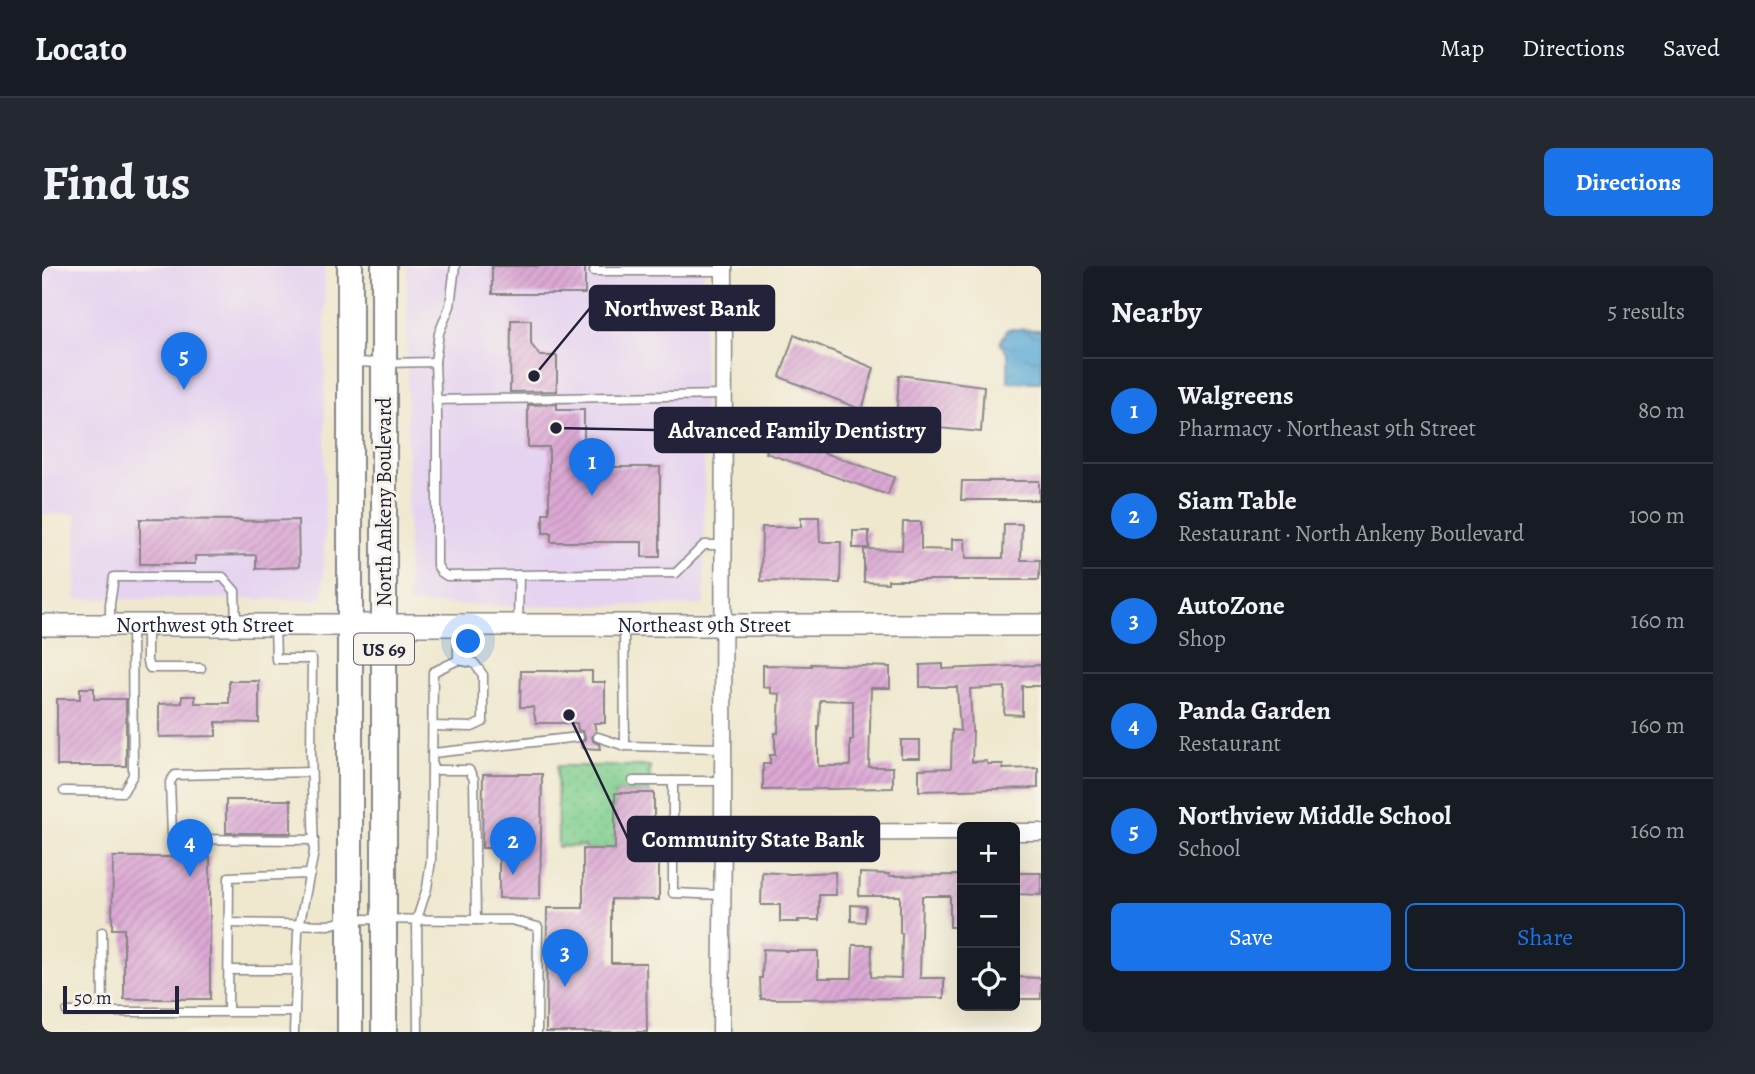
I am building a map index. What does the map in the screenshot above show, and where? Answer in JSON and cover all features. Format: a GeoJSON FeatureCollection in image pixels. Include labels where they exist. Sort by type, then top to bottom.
{"type":"FeatureCollection","features":[{"type":"Feature","properties":{"kind":"main road","name":"North Ankeny Boulevard"},"geometry":{"type":"LineString","coordinates":[[350,266],[350,362],[384,919],[384,1032]]}},
{"type":"Feature","properties":{"kind":"main road","name":"North Ankeny Boulevard"},"geometry":{"type":"LineString","coordinates":[[351,1032],[351,919],[384,363],[384,266]]}},
{"type":"Feature","properties":{"kind":"street"},"geometry":{"type":"LineString","coordinates":[[721,1032],[724,268]]}},
{"type":"Feature","properties":{"kind":"street","name":"Northwest 9th Street"},"geometry":{"type":"LineString","coordinates":[[42,625],[367,624]]}},
{"type":"Feature","properties":{"kind":"street","name":"Northeast 9th Street"},"geometry":{"type":"LineString","coordinates":[[367,624],[1041,625]]}},
{"type":"Feature","properties":{"kind":"street"},"geometry":{"type":"LineString","coordinates":[[723,833],[957,832]]}},
{"type":"Feature","properties":{"kind":"street"},"geometry":{"type":"LineString","coordinates":[[1020,832],[1041,832]]}},
{"type":"Feature","properties":{"kind":"lane"},"geometry":{"type":"LineString","coordinates":[[455,266],[450,306],[439,333],[435,362],[437,565],[442,572],[447,576],[676,573],[704,545],[724,545]]}},
{"type":"Feature","properties":{"kind":"lane"},"geometry":{"type":"LineString","coordinates":[[594,271],[724,268]]}},
{"type":"Feature","properties":{"kind":"lane"},"geometry":{"type":"LineString","coordinates":[[350,362],[435,362]]}},
{"type":"Feature","properties":{"kind":"lane"},"geometry":{"type":"LineString","coordinates":[[436,400],[724,395]]}},
{"type":"Feature","properties":{"kind":"lane"},"geometry":{"type":"LineString","coordinates":[[518,624],[519,575]]}},
{"type":"Feature","properties":{"kind":"lane"},"geometry":{"type":"LineString","coordinates":[[201,668],[150,668],[130,625],[110,604],[114,577],[223,577],[235,591],[236,624]]}},
{"type":"Feature","properties":{"kind":"lane"},"geometry":{"type":"LineString","coordinates":[[275,624],[276,659],[312,659],[311,772],[314,852],[300,924],[294,1032]]}},
{"type":"Feature","properties":{"kind":"lane"},"geometry":{"type":"LineString","coordinates":[[458,624],[458,660]]}},
{"type":"Feature","properties":{"kind":"lane"},"geometry":{"type":"LineString","coordinates":[[64,791],[123,792],[133,775],[130,625]]}},
{"type":"Feature","properties":{"kind":"lane"},"geometry":{"type":"LineString","coordinates":[[624,625],[625,746]]}},
{"type":"Feature","properties":{"kind":"lane"},"geometry":{"type":"LineString","coordinates":[[418,1032],[417,919],[427,888],[431,860],[433,672],[458,660],[474,663],[483,675],[483,722],[472,727],[433,726]]}},
{"type":"Feature","properties":{"kind":"lane"},"geometry":{"type":"LineString","coordinates":[[433,753],[579,737]]}},
{"type":"Feature","properties":{"kind":"lane"},"geometry":{"type":"LineString","coordinates":[[598,737],[625,746],[723,748]]}},
{"type":"Feature","properties":{"kind":"lane"},"geometry":{"type":"LineString","coordinates":[[433,769],[469,770],[474,779],[476,919]]}},
{"type":"Feature","properties":{"kind":"lane"},"geometry":{"type":"LineString","coordinates":[[311,772],[176,775],[170,782],[171,822],[172,835],[177,839],[314,840]]}},
{"type":"Feature","properties":{"kind":"lane"},"geometry":{"type":"LineString","coordinates":[[633,781],[723,781]]}},
{"type":"Feature","properties":{"kind":"lane"},"geometry":{"type":"LineString","coordinates":[[673,781],[673,893],[722,895]]}},
{"type":"Feature","properties":{"kind":"lane"},"geometry":{"type":"LineString","coordinates":[[228,1011],[229,877],[310,874]]}},
{"type":"Feature","properties":{"kind":"lane"},"geometry":{"type":"LineString","coordinates":[[229,923],[329,925],[351,919],[476,919],[511,920],[538,927],[537,1032]]}},
{"type":"Feature","properties":{"kind":"lane"},"geometry":{"type":"LineString","coordinates":[[103,932],[103,1012]]}},
{"type":"Feature","properties":{"kind":"lane"},"geometry":{"type":"LineString","coordinates":[[229,970],[296,970]]}},
{"type":"Feature","properties":{"kind":"lane"},"geometry":{"type":"LineString","coordinates":[[67,1012],[295,1012]]}},
{"type":"Feature","properties":{"kind":"shaded area"},"geometry":{"type":"Polygon","coordinates":[[[42,266],[325,266],[323,599],[76,599],[77,514],[42,514],[42,266]]]}},
{"type":"Feature","properties":{"kind":"shaded area"},"geometry":{"type":"Polygon","coordinates":[[[407,266],[704,266],[704,605],[408,604],[407,266]]]}},
{"type":"Feature","properties":{"kind":"green space"},"geometry":{"type":"Polygon","coordinates":[[[557,766],[650,766],[649,793],[615,793],[615,849],[558,847],[557,766]]]}},
{"type":"Feature","properties":{"kind":"water"},"geometry":{"type":"Polygon","coordinates":[[[1008,329],[1041,330],[1041,382],[1008,382],[1008,354],[1000,343],[1008,329]]]}},
{"type":"Feature","properties":{"kind":"building"},"geometry":{"type":"Polygon","coordinates":[[[492,266],[585,266],[585,294],[492,294],[492,266]]]}},
{"type":"Feature","properties":{"kind":"building"},"geometry":{"type":"Polygon","coordinates":[[[511,320],[531,320],[531,344],[540,356],[557,356],[557,391],[510,392],[511,320]]]}},
{"type":"Feature","properties":{"kind":"building"},"geometry":{"type":"Polygon","coordinates":[[[794,335],[874,368],[862,410],[780,377],[794,335]]]}},
{"type":"Feature","properties":{"kind":"building"},"geometry":{"type":"Polygon","coordinates":[[[899,375],[984,386],[981,432],[896,424],[899,375]]]}},
{"type":"Feature","properties":{"kind":"building"},"geometry":{"type":"Polygon","coordinates":[[[557,404],[557,410],[584,410],[584,467],[660,467],[660,557],[642,557],[642,542],[551,542],[551,533],[543,533],[543,513],[549,513],[549,447],[528,447],[528,405],[557,404]]]}},
{"type":"Feature","properties":{"kind":"building"},"geometry":{"type":"Polygon","coordinates":[[[773,435],[894,477],[888,495],[766,453],[773,435]]]}},
{"type":"Feature","properties":{"kind":"building"},"geometry":{"type":"Polygon","coordinates":[[[962,481],[1039,481],[1039,500],[961,500],[962,481]]]}},
{"type":"Feature","properties":{"kind":"building"},"geometry":{"type":"Polygon","coordinates":[[[801,517],[819,517],[820,542],[841,542],[840,583],[761,581],[762,527],[801,527],[801,517]]]}},
{"type":"Feature","properties":{"kind":"building"},"geometry":{"type":"Polygon","coordinates":[[[140,519],[298,520],[299,567],[256,569],[256,555],[195,556],[195,564],[140,564],[140,519]]]}},
{"type":"Feature","properties":{"kind":"building"},"geometry":{"type":"Polygon","coordinates":[[[903,522],[921,522],[921,549],[952,550],[952,539],[965,539],[966,558],[1003,558],[1004,524],[1022,524],[1021,560],[1040,560],[1039,580],[864,582],[864,549],[902,550],[903,522]]]}},
{"type":"Feature","properties":{"kind":"building"},"geometry":{"type":"Polygon","coordinates":[[[853,531],[869,531],[869,548],[853,548],[853,531]]]}},
{"type":"Feature","properties":{"kind":"building"},"geometry":{"type":"Polygon","coordinates":[[[943,664],[943,669],[1041,665],[1041,686],[1022,686],[1022,715],[1004,714],[1005,687],[970,689],[972,762],[1003,764],[1003,769],[1038,768],[1038,788],[919,791],[919,769],[951,768],[952,730],[960,731],[957,687],[920,687],[920,665],[943,664]]]}},
{"type":"Feature","properties":{"kind":"building"},"geometry":{"type":"Polygon","coordinates":[[[763,665],[890,667],[890,688],[871,688],[869,767],[893,767],[893,788],[763,790],[763,764],[770,764],[770,755],[775,755],[780,694],[771,693],[771,688],[763,687],[763,665]],[[820,700],[818,766],[850,766],[853,701],[820,700]]]}},
{"type":"Feature","properties":{"kind":"building"},"geometry":{"type":"Polygon","coordinates":[[[521,671],[592,671],[592,682],[605,682],[605,723],[594,723],[596,731],[592,736],[600,749],[582,748],[581,743],[585,736],[578,730],[577,723],[536,723],[533,707],[520,707],[521,671]]]}},
{"type":"Feature","properties":{"kind":"building"},"geometry":{"type":"Polygon","coordinates":[[[229,681],[259,681],[259,723],[216,722],[216,736],[159,737],[159,704],[182,703],[182,696],[195,696],[195,703],[229,703],[229,681]]]}},
{"type":"Feature","properties":{"kind":"building"},"geometry":{"type":"Polygon","coordinates":[[[80,688],[94,688],[94,699],[126,699],[126,766],[57,766],[57,699],[80,699],[80,688]]]}},
{"type":"Feature","properties":{"kind":"building"},"geometry":{"type":"Polygon","coordinates":[[[901,740],[920,740],[920,758],[901,758],[901,740]]]}},
{"type":"Feature","properties":{"kind":"building"},"geometry":{"type":"Polygon","coordinates":[[[483,774],[542,774],[540,899],[499,898],[499,848],[482,848],[483,774]]]}},
{"type":"Feature","properties":{"kind":"building"},"geometry":{"type":"Polygon","coordinates":[[[615,793],[654,793],[654,849],[659,849],[659,900],[611,899],[611,963],[646,963],[647,1032],[546,1032],[547,908],[583,908],[583,849],[615,849],[615,793]]]}},
{"type":"Feature","properties":{"kind":"building"},"geometry":{"type":"Polygon","coordinates":[[[226,800],[291,800],[291,833],[226,833],[226,800]]]}},
{"type":"Feature","properties":{"kind":"building"},"geometry":{"type":"Polygon","coordinates":[[[113,857],[210,857],[210,999],[124,999],[124,929],[112,929],[113,857]]]}},
{"type":"Feature","properties":{"kind":"building"},"geometry":{"type":"Polygon","coordinates":[[[762,872],[835,872],[836,895],[819,895],[819,920],[780,922],[780,905],[761,905],[762,872]]]}},
{"type":"Feature","properties":{"kind":"building"},"geometry":{"type":"Polygon","coordinates":[[[860,873],[889,876],[957,875],[957,927],[950,927],[950,896],[922,896],[920,978],[944,978],[944,998],[761,999],[763,949],[818,951],[818,978],[852,978],[853,945],[872,945],[871,977],[901,978],[900,896],[859,896],[860,873]]]}},
{"type":"Feature","properties":{"kind":"building"},"geometry":{"type":"Polygon","coordinates":[[[1020,873],[1041,873],[1041,895],[1020,894],[1020,873]]]}},
{"type":"Feature","properties":{"kind":"building"},"geometry":{"type":"Polygon","coordinates":[[[851,905],[866,906],[865,922],[851,921],[851,905]]]}},
{"type":"Feature","properties":{"kind":"building"},"geometry":{"type":"Polygon","coordinates":[[[1020,977],[1041,978],[1041,999],[1020,999],[1020,977]]]}},
{"type":"Feature","properties":{"kind":"place","name":"Northwest Bank"},"geometry":{"type":"Point","coordinates":[534,376]}},
{"type":"Feature","properties":{"kind":"place","name":"Northview Middle School"},"geometry":{"type":"Point","coordinates":[184,390]}},
{"type":"Feature","properties":{"kind":"place","name":"Advanced Family Dentistry"},"geometry":{"type":"Point","coordinates":[556,428]}},
{"type":"Feature","properties":{"kind":"place","name":"Walgreens"},"geometry":{"type":"Point","coordinates":[592,496]}},
{"type":"Feature","properties":{"kind":"place","name":"Community State Bank"},"geometry":{"type":"Point","coordinates":[569,715]}},
{"type":"Feature","properties":{"kind":"place","name":"Siam Table"},"geometry":{"type":"Point","coordinates":[513,875]}},
{"type":"Feature","properties":{"kind":"place","name":"Panda Garden"},"geometry":{"type":"Point","coordinates":[190,877]}},
{"type":"Feature","properties":{"kind":"place","name":"AutoZone"},"geometry":{"type":"Point","coordinates":[565,987]}}]}
